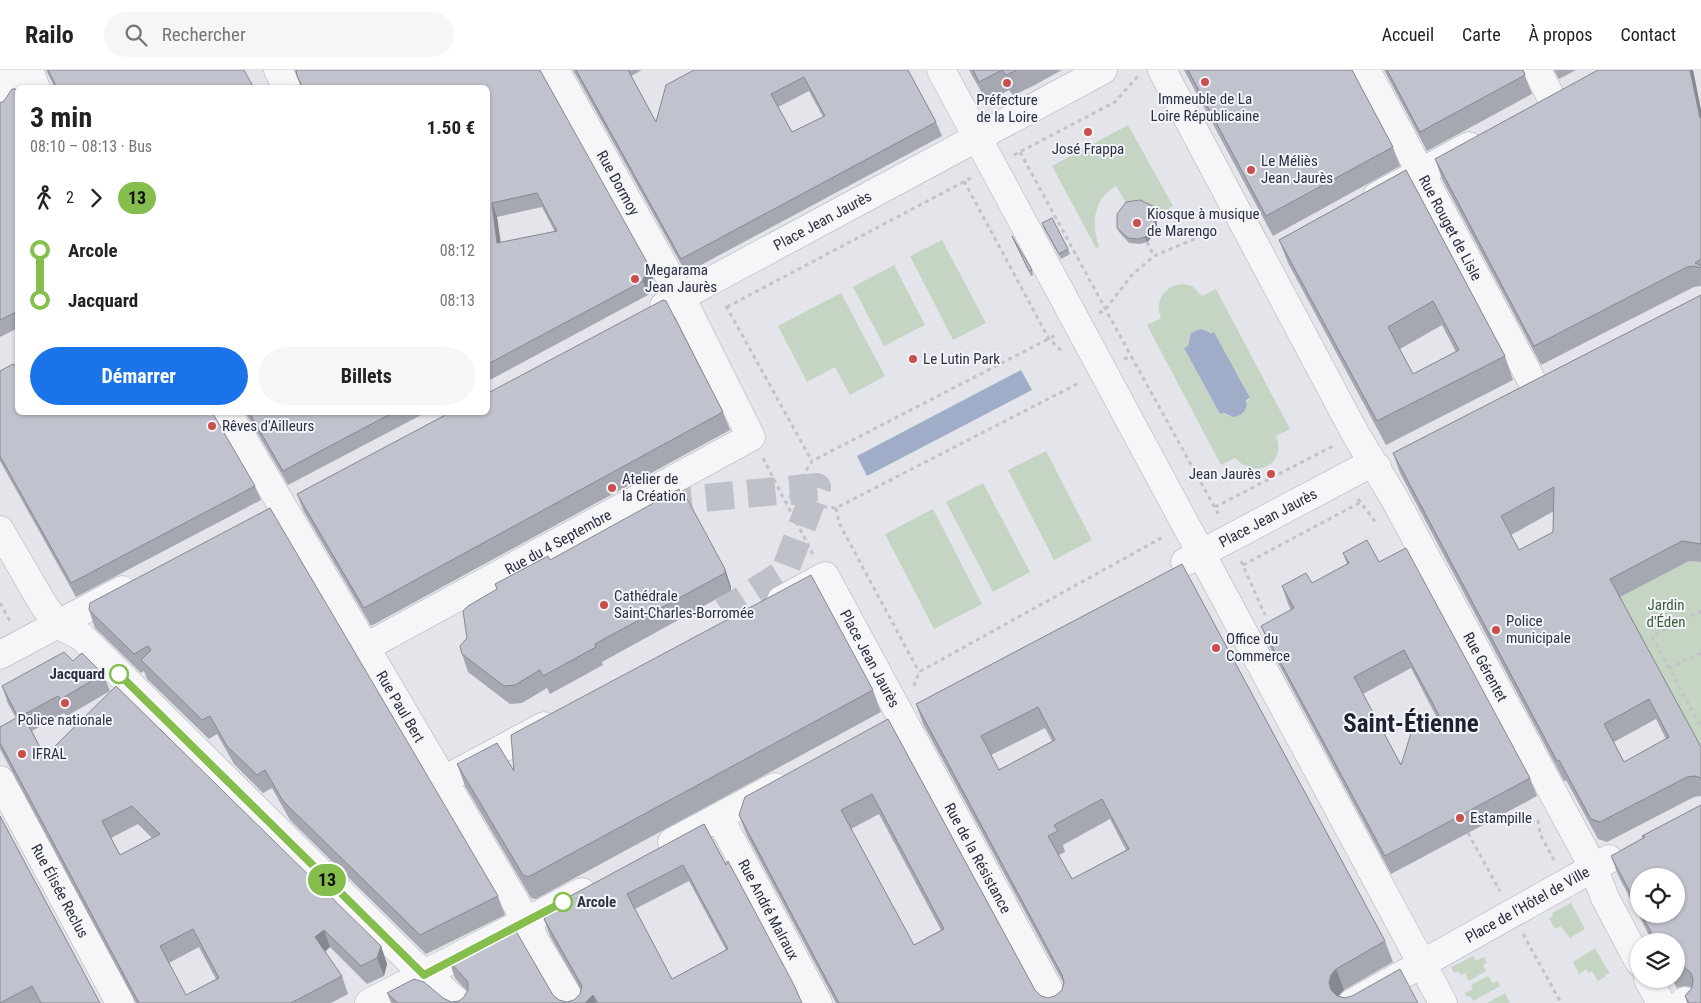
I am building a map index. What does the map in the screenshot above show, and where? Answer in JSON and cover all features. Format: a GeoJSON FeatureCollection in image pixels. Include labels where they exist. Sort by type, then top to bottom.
{"type":"FeatureCollection","features":[{"type":"Feature","properties":{"kind":"street"},"geometry":{"type":"LineString","coordinates":[[0,103],[15,70]]}},
{"type":"Feature","properties":{"kind":"street"},"geometry":{"type":"LineString","coordinates":[[29,70],[35,85]]}},
{"type":"Feature","properties":{"kind":"street"},"geometry":{"type":"LineString","coordinates":[[278,70],[286,85]]}},
{"type":"Feature","properties":{"kind":"street","name":"Rue Dormoy"},"geometry":{"type":"LineString","coordinates":[[555,70],[680,296]]}},
{"type":"Feature","properties":{"kind":"street"},"geometry":{"type":"LineString","coordinates":[[931,70],[979,138],[1005,160],[1213,548],[1426,962],[1443,1003]]}},
{"type":"Feature","properties":{"kind":"street"},"geometry":{"type":"LineString","coordinates":[[941,70],[979,138]]}},
{"type":"Feature","properties":{"kind":"street"},"geometry":{"type":"LineString","coordinates":[[952,70],[979,138]]}},
{"type":"Feature","properties":{"kind":"street","name":"Place Jean Jaurès"},"geometry":{"type":"LineString","coordinates":[[645,316],[979,138],[1102,70]]}},
{"type":"Feature","properties":{"kind":"street","name":"Rue Rouget de Lisle"},"geometry":{"type":"LineString","coordinates":[[1366,70],[1534,386]]}},
{"type":"Feature","properties":{"kind":"street"},"geometry":{"type":"LineString","coordinates":[[1537,70],[1553,101]]}},
{"type":"Feature","properties":{"kind":"street"},"geometry":{"type":"LineString","coordinates":[[1151,71],[1239,218],[1368,457],[1388,461]]}},
{"type":"Feature","properties":{"kind":"street"},"geometry":{"type":"LineString","coordinates":[[1528,114],[1577,88]]}},
{"type":"Feature","properties":{"kind":"street"},"geometry":{"type":"LineString","coordinates":[[1353,210],[1495,132]]}},
{"type":"Feature","properties":{"kind":"street"},"geometry":{"type":"LineString","coordinates":[[1261,260],[1286,246]]}},
{"type":"Feature","properties":{"kind":"street"},"geometry":{"type":"LineString","coordinates":[[680,296],[751,437]]}},
{"type":"Feature","properties":{"kind":"street"},"geometry":{"type":"LineString","coordinates":[[1508,398],[1560,372]]}},
{"type":"Feature","properties":{"kind":"street","name":"Rue Paul Bert"},"geometry":{"type":"LineString","coordinates":[[228,415],[270,512],[366,647],[442,781],[527,922],[535,941],[572,1003]]}},
{"type":"Feature","properties":{"kind":"street","name":"Rue du 4 Septembre"},"geometry":{"type":"LineString","coordinates":[[366,647],[442,618],[542,551],[751,437]]}},
{"type":"Feature","properties":{"kind":"street","name":"Place Jean Jaurès"},"geometry":{"type":"LineString","coordinates":[[1166,572],[1366,466],[1388,461]]}},
{"type":"Feature","properties":{"kind":"street","name":"Rue Gérentet"},"geometry":{"type":"LineString","coordinates":[[1388,461],[1594,867]]}},
{"type":"Feature","properties":{"kind":"street"},"geometry":{"type":"LineString","coordinates":[[270,512],[308,493]]}},
{"type":"Feature","properties":{"kind":"street"},"geometry":{"type":"LineString","coordinates":[[0,530],[43,604],[58,624],[82,637],[424,975],[442,987],[459,1003]]}},
{"type":"Feature","properties":{"kind":"street"},"geometry":{"type":"LineString","coordinates":[[758,612],[825,576]]}},
{"type":"Feature","properties":{"kind":"street","name":"Place Jean Jaurès"},"geometry":{"type":"LineString","coordinates":[[825,576],[902,714]]}},
{"type":"Feature","properties":{"kind":"street"},"geometry":{"type":"LineString","coordinates":[[0,655],[146,578]]}},
{"type":"Feature","properties":{"kind":"street"},"geometry":{"type":"LineString","coordinates":[[442,781],[570,712]]}},
{"type":"Feature","properties":{"kind":"street","name":"Rue de la Résistance"},"geometry":{"type":"LineString","coordinates":[[902,714],[1056,1003]]}},
{"type":"Feature","properties":{"kind":"street"},"geometry":{"type":"LineString","coordinates":[[650,855],[796,776]]}},
{"type":"Feature","properties":{"kind":"street","name":"Rue Élisée Reclus"},"geometry":{"type":"LineString","coordinates":[[0,780],[120,1003]]}},
{"type":"Feature","properties":{"kind":"street","name":"Rue André Malraux"},"geometry":{"type":"LineString","coordinates":[[719,817],[818,1003]]}},
{"type":"Feature","properties":{"kind":"street"},"geometry":{"type":"LineString","coordinates":[[1594,867],[1634,846]]}},
{"type":"Feature","properties":{"kind":"street","name":"Place de l'Hôtel de Ville"},"geometry":{"type":"LineString","coordinates":[[1352,1003],[1594,867],[1605,898],[1630,945]]}},
{"type":"Feature","properties":{"kind":"street"},"geometry":{"type":"LineString","coordinates":[[369,1003],[527,922],[606,878]]}},
{"type":"Feature","properties":{"kind":"street"},"geometry":{"type":"LineString","coordinates":[[1426,962],[1454,1003]]}},
{"type":"Feature","properties":{"kind":"street"},"geometry":{"type":"LineString","coordinates":[[1659,988],[1676,1002]]}},
{"type":"Feature","properties":{"kind":"path"},"geometry":{"type":"LineString","coordinates":[[719,304],[727,306],[1115,102],[1151,71]]}},
{"type":"Feature","properties":{"kind":"path"},"geometry":{"type":"LineString","coordinates":[[1005,160],[1115,364],[1215,507],[1213,548],[1243,565],[1269,623]]}},
{"type":"Feature","properties":{"kind":"path"},"geometry":{"type":"LineString","coordinates":[[786,503],[812,461],[1090,318],[1132,275],[1154,256],[1239,218]]}},
{"type":"Feature","properties":{"kind":"path"},"geometry":{"type":"LineString","coordinates":[[1147,242],[1154,256]]}},
{"type":"Feature","properties":{"kind":"path"},"geometry":{"type":"LineString","coordinates":[[727,306],[812,461]]}},
{"type":"Feature","properties":{"kind":"path"},"geometry":{"type":"LineString","coordinates":[[786,503],[836,508],[1115,364]]}},
{"type":"Feature","properties":{"kind":"path"},"geometry":{"type":"LineString","coordinates":[[751,437],[825,576]]}},
{"type":"Feature","properties":{"kind":"path"},"geometry":{"type":"LineString","coordinates":[[1215,507],[1336,445]]}},
{"type":"Feature","properties":{"kind":"path"},"geometry":{"type":"LineString","coordinates":[[1243,565],[1360,502]]}},
{"type":"Feature","properties":{"kind":"path"},"geometry":{"type":"LineString","coordinates":[[836,508],[839,523],[919,672]]}},
{"type":"Feature","properties":{"kind":"path"},"geometry":{"type":"LineString","coordinates":[[902,714],[919,672],[1164,537]]}},
{"type":"Feature","properties":{"kind":"path"},"geometry":{"type":"LineString","coordinates":[[1701,611],[1652,636],[1701,727]]}},
{"type":"Feature","properties":{"kind":"path"},"geometry":{"type":"LineString","coordinates":[[1669,668],[1701,654]]}},
{"type":"Feature","properties":{"kind":"path"},"geometry":{"type":"LineString","coordinates":[[1468,833],[1488,869]]}},
{"type":"Feature","properties":{"kind":"green space"},"geometry":{"type":"Polygon","coordinates":[[[1128,125],[1173,206],[1158,215],[1155,209],[1127,204],[1116,186],[1108,192],[1098,205],[1095,229],[1099,247],[1096,248],[1052,166],[1128,125]]]}},
{"type":"Feature","properties":{"kind":"green space"},"geometry":{"type":"Polygon","coordinates":[[[942,240],[986,323],[953,340],[910,256],[942,240]]]}},
{"type":"Feature","properties":{"kind":"green space"},"geometry":{"type":"Polygon","coordinates":[[[894,265],[925,325],[884,346],[853,287],[894,265]]]}},
{"type":"Feature","properties":{"kind":"green space"},"geometry":{"type":"Polygon","coordinates":[[[1177,285],[1192,286],[1202,296],[1216,289],[1290,429],[1276,436],[1277,455],[1273,462],[1267,466],[1251,468],[1243,465],[1235,458],[1221,465],[1147,325],[1161,318],[1159,312],[1160,300],[1166,291],[1177,285]],[[1214,332],[1191,333],[1188,346],[1184,348],[1220,414],[1224,413],[1228,416],[1250,399],[1214,332]]]}},
{"type":"Feature","properties":{"kind":"green space"},"geometry":{"type":"Polygon","coordinates":[[[841,293],[885,376],[850,395],[835,367],[807,382],[778,326],[841,293]]]}},
{"type":"Feature","properties":{"kind":"green space"},"geometry":{"type":"Polygon","coordinates":[[[1046,451],[1092,540],[1054,560],[1008,470],[1046,451]]]}},
{"type":"Feature","properties":{"kind":"green space"},"geometry":{"type":"Polygon","coordinates":[[[983,483],[1030,572],[993,592],[946,502],[983,483]]]}},
{"type":"Feature","properties":{"kind":"green space"},"geometry":{"type":"Polygon","coordinates":[[[933,509],[982,604],[934,629],[885,534],[933,509]]]}},
{"type":"Feature","properties":{"kind":"green space","name":"Jardin d'Éden"},"geometry":{"type":"Polygon","coordinates":[[[1689,561],[1701,562],[1701,753],[1617,598],[1689,561]]]}},
{"type":"Feature","properties":{"kind":"green space"},"geometry":{"type":"Polygon","coordinates":[[[1571,903],[1585,929],[1570,938],[1560,926],[1555,929],[1549,918],[1553,916],[1552,913],[1571,903]]]}},
{"type":"Feature","properties":{"kind":"green space"},"geometry":{"type":"Polygon","coordinates":[[[1595,948],[1610,974],[1605,974],[1606,976],[1598,981],[1592,971],[1588,973],[1586,969],[1579,974],[1573,962],[1595,948]]]}},
{"type":"Feature","properties":{"kind":"green space"},"geometry":{"type":"Polygon","coordinates":[[[1473,956],[1476,961],[1484,957],[1487,963],[1483,965],[1486,971],[1469,981],[1465,973],[1461,975],[1458,971],[1454,973],[1451,967],[1473,956]]]}},
{"type":"Feature","properties":{"kind":"green space"},"geometry":{"type":"Polygon","coordinates":[[[1488,976],[1493,983],[1497,981],[1500,986],[1473,1001],[1470,996],[1467,997],[1465,993],[1473,989],[1471,985],[1488,976]]]}},
{"type":"Feature","properties":{"kind":"green space"},"geometry":{"type":"Polygon","coordinates":[[[1505,993],[1510,1003],[1487,1003],[1505,993]]]}},
{"type":"Feature","properties":{"kind":"water"},"geometry":{"type":"Polygon","coordinates":[[[1201,329],[1211,333],[1214,332],[1250,398],[1246,400],[1244,412],[1239,415],[1233,417],[1224,413],[1220,414],[1184,348],[1188,346],[1191,333],[1201,329]]]}},
{"type":"Feature","properties":{"kind":"water"},"geometry":{"type":"Polygon","coordinates":[[[1021,370],[1032,390],[867,476],[857,456],[1021,370]]]}},
{"type":"Feature","properties":{"kind":"building"},"geometry":{"type":"Polygon","coordinates":[[[48,70],[244,70],[252,85],[56,85],[48,70]]]}},
{"type":"Feature","properties":{"kind":"building"},"geometry":{"type":"Polygon","coordinates":[[[296,70],[540,70],[648,264],[643,281],[490,363],[490,85],[302,85],[296,70]],[[537,193],[492,203],[497,243],[557,231],[537,193]]]}},
{"type":"Feature","properties":{"kind":"building"},"geometry":{"type":"Polygon","coordinates":[[[576,70],[628,70],[656,122],[666,85],[694,70],[908,70],[936,122],[681,259],[576,70]],[[804,77],[771,94],[792,132],[825,116],[804,77]]]}},
{"type":"Feature","properties":{"kind":"building"},"geometry":{"type":"Polygon","coordinates":[[[973,70],[1002,70],[979,82],[973,70]]]}},
{"type":"Feature","properties":{"kind":"building"},"geometry":{"type":"Polygon","coordinates":[[[1002,70],[1017,70],[1006,75],[1002,70]]]}},
{"type":"Feature","properties":{"kind":"building"},"geometry":{"type":"Polygon","coordinates":[[[1188,70],[1352,70],[1393,147],[1266,216],[1188,70]]]}},
{"type":"Feature","properties":{"kind":"building"},"geometry":{"type":"Polygon","coordinates":[[[1387,70],[1523,70],[1525,75],[1420,132],[1387,70]]]}},
{"type":"Feature","properties":{"kind":"building"},"geometry":{"type":"Polygon","coordinates":[[[1598,70],[1690,70],[1701,117],[1701,259],[1695,263],[1701,266],[1701,268],[1687,267],[1534,346],[1435,159],[1598,70]]]}},
{"type":"Feature","properties":{"kind":"building"},"geometry":{"type":"Polygon","coordinates":[[[12,89],[15,89],[15,312],[0,320],[0,103],[4,101],[12,89]]]}},
{"type":"Feature","properties":{"kind":"building"},"geometry":{"type":"Polygon","coordinates":[[[1406,170],[1505,356],[1377,421],[1279,240],[1406,170]],[[1433,301],[1388,327],[1413,374],[1459,350],[1433,301]]]}},
{"type":"Feature","properties":{"kind":"building","name":"Kiosque à musique de Marengo"},"geometry":{"type":"Polygon","coordinates":[[[1140,200],[1155,207],[1155,223],[1153,229],[1145,237],[1138,239],[1128,238],[1117,228],[1117,214],[1126,202],[1140,200]]]}},
{"type":"Feature","properties":{"kind":"building"},"geometry":{"type":"Polygon","coordinates":[[[1052,218],[1068,249],[1059,254],[1042,223],[1052,218]]]}},
{"type":"Feature","properties":{"kind":"building"},"geometry":{"type":"Polygon","coordinates":[[[1012,236],[1032,270],[1029,271],[1012,236]]]}},
{"type":"Feature","properties":{"kind":"building"},"geometry":{"type":"Polygon","coordinates":[[[1701,295],[1701,544],[1682,541],[1610,579],[1701,747],[1701,778],[1695,776],[1687,777],[1600,822],[1591,819],[1559,760],[1557,761],[1393,453],[1701,295]],[[1554,487],[1501,516],[1519,550],[1553,532],[1554,487]],[[1649,699],[1604,724],[1624,762],[1669,737],[1649,699]]]}},
{"type":"Feature","properties":{"kind":"building"},"geometry":{"type":"Polygon","coordinates":[[[663,300],[666,301],[723,412],[364,608],[297,494],[445,415],[490,415],[490,392],[663,300]]]}},
{"type":"Feature","properties":{"kind":"building"},"geometry":{"type":"Polygon","coordinates":[[[13,364],[15,365],[15,415],[214,415],[255,486],[71,583],[0,456],[0,371],[13,364]]]}},
{"type":"Feature","properties":{"kind":"building"},"geometry":{"type":"Polygon","coordinates":[[[251,415],[388,415],[283,471],[251,415]]]}},
{"type":"Feature","properties":{"kind":"building","name":"Cathédrale Saint-Charles-Borromée"},"geometry":{"type":"Polygon","coordinates":[[[679,489],[681,495],[684,493],[725,569],[725,573],[595,644],[596,647],[543,676],[540,670],[515,685],[504,686],[462,654],[460,646],[467,638],[463,611],[497,589],[495,584],[548,556],[550,560],[679,489]]]}},
{"type":"Feature","properties":{"kind":"building"},"geometry":{"type":"Polygon","coordinates":[[[270,508],[498,896],[420,935],[283,801],[265,770],[257,775],[227,746],[210,716],[202,720],[141,660],[151,650],[148,646],[134,654],[89,610],[90,603],[270,508]]]}},
{"type":"Feature","properties":{"kind":"building"},"geometry":{"type":"Polygon","coordinates":[[[1367,540],[1379,562],[1406,548],[1530,778],[1385,856],[1261,626],[1294,608],[1282,586],[1306,573],[1312,583],[1349,563],[1343,553],[1367,540]],[[1404,650],[1354,677],[1401,765],[1412,730],[1439,715],[1404,650]]]}},
{"type":"Feature","properties":{"kind":"building"},"geometry":{"type":"Polygon","coordinates":[[[1182,564],[1385,941],[1336,969],[1331,975],[1329,983],[1331,990],[1337,996],[1345,998],[1352,996],[1400,969],[1418,1003],[839,1003],[739,815],[745,797],[888,719],[1035,990],[1041,996],[1048,998],[1055,996],[1062,990],[1064,982],[1062,975],[916,704],[1182,564]],[[1038,707],[981,736],[999,770],[1055,740],[1038,707]],[[872,794],[841,810],[914,945],[944,929],[872,794]],[[1102,799],[1054,825],[1058,831],[1048,836],[1072,879],[1129,849],[1102,799]]]}},
{"type":"Feature","properties":{"kind":"building"},"geometry":{"type":"Polygon","coordinates":[[[811,575],[873,690],[528,877],[523,875],[457,764],[497,743],[514,771],[511,735],[811,575]]]}},
{"type":"Feature","properties":{"kind":"building"},"geometry":{"type":"Polygon","coordinates":[[[64,652],[73,661],[82,653],[103,674],[61,699],[58,696],[23,715],[42,751],[47,748],[49,752],[116,686],[381,946],[377,958],[361,966],[324,930],[315,937],[342,976],[291,1003],[139,1003],[0,743],[0,727],[18,717],[2,686],[64,652]],[[132,806],[102,821],[120,855],[160,834],[132,806]],[[193,929],[160,946],[186,995],[219,978],[193,929]]]}},
{"type":"Feature","properties":{"kind":"building"},"geometry":{"type":"Polygon","coordinates":[[[1701,805],[1701,1003],[1689,1003],[1685,996],[1692,988],[1693,980],[1691,973],[1685,968],[1685,933],[1652,933],[1646,923],[1685,923],[1685,868],[1630,868],[1630,892],[1611,856],[1645,837],[1642,836],[1701,805]]]}},
{"type":"Feature","properties":{"kind":"building"},"geometry":{"type":"Polygon","coordinates":[[[0,816],[100,1003],[41,1003],[32,986],[0,1003],[0,816]]]}},
{"type":"Feature","properties":{"kind":"building"},"geometry":{"type":"Polygon","coordinates":[[[704,824],[726,865],[728,861],[802,1003],[598,1003],[593,995],[585,1003],[398,1003],[387,993],[414,979],[424,982],[443,998],[451,1002],[459,1001],[468,990],[468,982],[449,961],[513,926],[553,995],[559,1000],[567,1002],[574,1000],[580,994],[582,986],[544,919],[549,914],[548,908],[704,824]],[[683,865],[627,894],[672,979],[728,949],[683,865]]]}},
{"type":"Feature","properties":{"kind":"tunnel"},"geometry":{"type":"LineString","coordinates":[[664,502],[817,487],[784,573],[723,612]]}},
{"type":"Feature","properties":{"kind":"bus line","name":"13"},"geometry":{"type":"LineString","coordinates":[[119,674],[424,975],[563,902]]}},
{"type":"Feature","properties":{"kind":"place","name":"Immeuble de La Loire Républicaine"},"geometry":{"type":"Point","coordinates":[1205,82]}},
{"type":"Feature","properties":{"kind":"place","name":"Préfecture de la Loire"},"geometry":{"type":"Point","coordinates":[1007,83]}},
{"type":"Feature","properties":{"kind":"place","name":"José Frappa"},"geometry":{"type":"Point","coordinates":[1088,132]}},
{"type":"Feature","properties":{"kind":"place","name":"Le Méliès Jean Jaurès"},"geometry":{"type":"Point","coordinates":[1251,170]}},
{"type":"Feature","properties":{"kind":"place","name":"Kiosque à musique de Marengo"},"geometry":{"type":"Point","coordinates":[1137,223]}},
{"type":"Feature","properties":{"kind":"place","name":"Megarama Jean Jaurès"},"geometry":{"type":"Point","coordinates":[635,279]}},
{"type":"Feature","properties":{"kind":"place","name":"Le Lutin Park"},"geometry":{"type":"Point","coordinates":[913,359]}},
{"type":"Feature","properties":{"kind":"place","name":"Rêves d'Ailleurs"},"geometry":{"type":"Point","coordinates":[212,426]}},
{"type":"Feature","properties":{"kind":"place","name":"Jean Jaurès"},"geometry":{"type":"Point","coordinates":[1271,474]}},
{"type":"Feature","properties":{"kind":"place","name":"Atelier de la Création"},"geometry":{"type":"Point","coordinates":[612,488]}},
{"type":"Feature","properties":{"kind":"place","name":"Cathédrale Saint-Charles-Borromée"},"geometry":{"type":"Point","coordinates":[604,605]}},
{"type":"Feature","properties":{"kind":"place","name":"Police municipale"},"geometry":{"type":"Point","coordinates":[1496,630]}},
{"type":"Feature","properties":{"kind":"place","name":"Office du Commerce"},"geometry":{"type":"Point","coordinates":[1216,648]}},
{"type":"Feature","properties":{"kind":"place","name":"Jacquard"},"geometry":{"type":"Point","coordinates":[119,674]}},
{"type":"Feature","properties":{"kind":"place","name":"Police nationale"},"geometry":{"type":"Point","coordinates":[65,703]}},
{"type":"Feature","properties":{"kind":"place","name":"IFRAL"},"geometry":{"type":"Point","coordinates":[22,754]}},
{"type":"Feature","properties":{"kind":"place","name":"Estampille"},"geometry":{"type":"Point","coordinates":[1460,818]}},
{"type":"Feature","properties":{"kind":"place","name":"Arcole"},"geometry":{"type":"Point","coordinates":[563,902]}},
{"type":"Feature","properties":{"kind":"district","name":"Saint-Étienne"},"geometry":{"type":"Point","coordinates":[1411,723]}}]}
